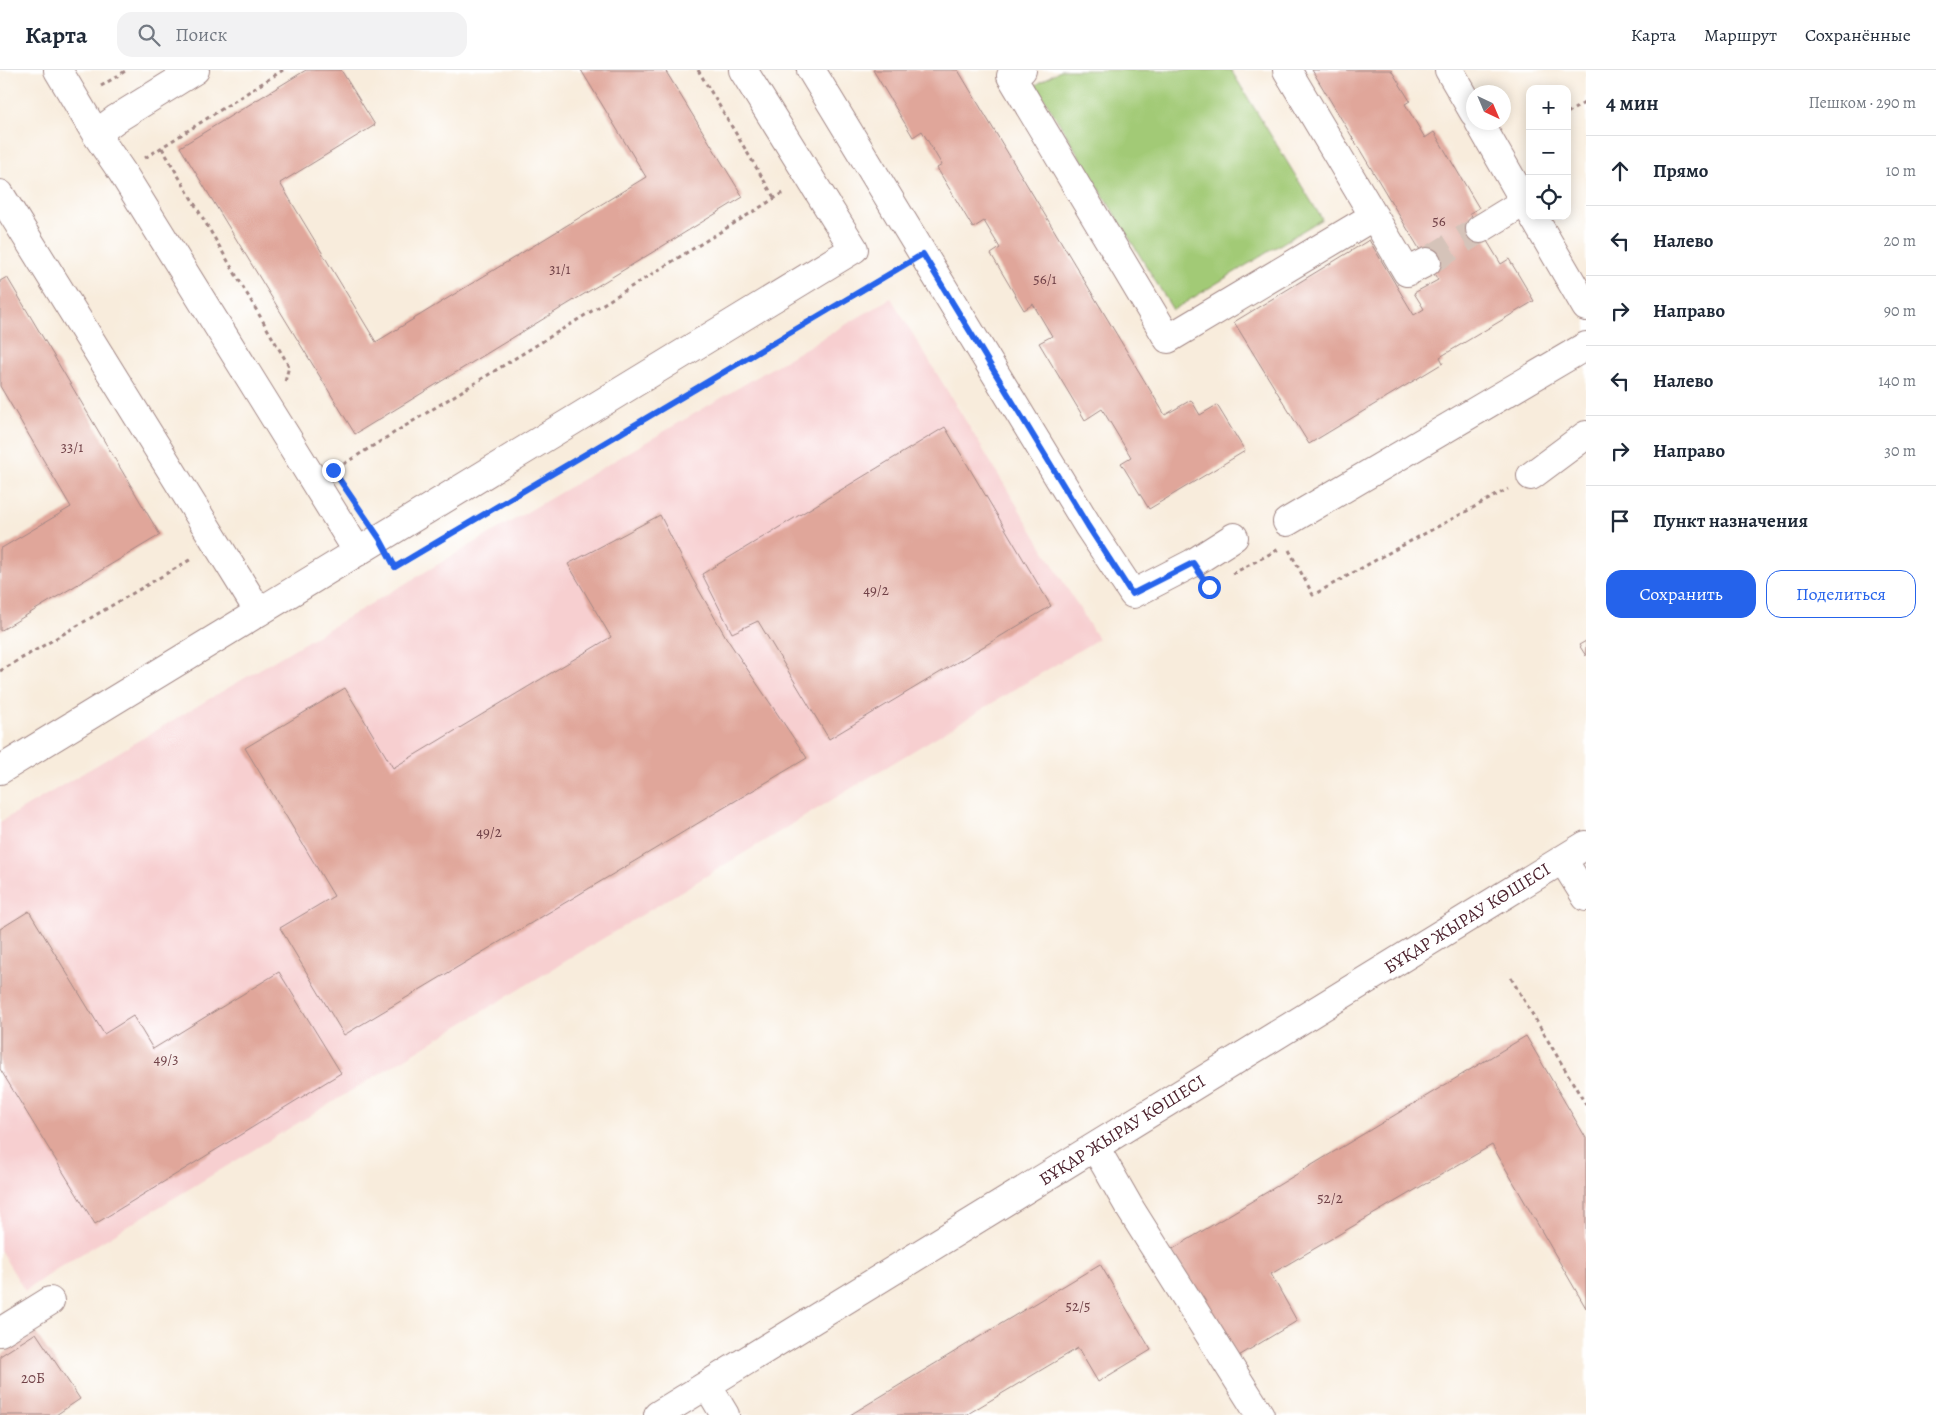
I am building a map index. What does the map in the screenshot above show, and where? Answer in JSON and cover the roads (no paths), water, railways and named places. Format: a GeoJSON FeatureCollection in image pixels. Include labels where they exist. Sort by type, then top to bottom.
{"type":"FeatureCollection","features":[{"type":"Feature","properties":{"kind":"street"},"geometry":{"type":"LineString","coordinates":[[58,70],[96,134],[128,180],[314,481],[369,545]]}},
{"type":"Feature","properties":{"kind":"street"},"geometry":{"type":"LineString","coordinates":[[96,134],[116,119],[195,70]]}},
{"type":"Feature","properties":{"kind":"street"},"geometry":{"type":"LineString","coordinates":[[0,770],[854,249],[743,70]]}},
{"type":"Feature","properties":{"kind":"street"},"geometry":{"type":"LineString","coordinates":[[810,70],[1088,526],[1132,594],[1193,563],[1234,537]]}},
{"type":"Feature","properties":{"kind":"street"},"geometry":{"type":"LineString","coordinates":[[1022,70],[1011,76],[1168,339],[1374,216]]}},
{"type":"Feature","properties":{"kind":"street"},"geometry":{"type":"LineString","coordinates":[[1287,70],[1407,272],[1427,262]]}},
{"type":"Feature","properties":{"kind":"street"},"geometry":{"type":"LineString","coordinates":[[1449,70],[1466,99]]}},
{"type":"Feature","properties":{"kind":"street"},"geometry":{"type":"LineString","coordinates":[[1484,130],[1526,205]]}},
{"type":"Feature","properties":{"kind":"street"},"geometry":{"type":"LineString","coordinates":[[0,194],[259,612]]}},
{"type":"Feature","properties":{"kind":"street"},"geometry":{"type":"LineString","coordinates":[[1480,229],[1526,211]]}},
{"type":"Feature","properties":{"kind":"street"},"geometry":{"type":"LineString","coordinates":[[1535,220],[1586,307]]}},
{"type":"Feature","properties":{"kind":"street"},"geometry":{"type":"LineString","coordinates":[[1287,522],[1586,346]]}},
{"type":"Feature","properties":{"kind":"street"},"geometry":{"type":"LineString","coordinates":[[1531,476],[1586,435]]}},
{"type":"Feature","properties":{"kind":"street","name":"БҰҚАР ЖЫРАУ КӨШЕСІ"},"geometry":{"type":"LineString","coordinates":[[658,1415],[1586,846]]}},
{"type":"Feature","properties":{"kind":"street"},"geometry":{"type":"LineString","coordinates":[[1563,860],[1586,898]]}},
{"type":"Feature","properties":{"kind":"street"},"geometry":{"type":"LineString","coordinates":[[1095,1147],[1131,1210],[1260,1415]]}},
{"type":"Feature","properties":{"kind":"street"},"geometry":{"type":"LineString","coordinates":[[0,1332],[50,1301]]}},
{"type":"Feature","properties":{"kind":"street"},"geometry":{"type":"LineString","coordinates":[[707,1385],[725,1415]]}},
{"type":"Feature","properties":{"kind":"tunnel"},"geometry":{"type":"LineString","coordinates":[[1427,262],[1480,229]]}}]}
